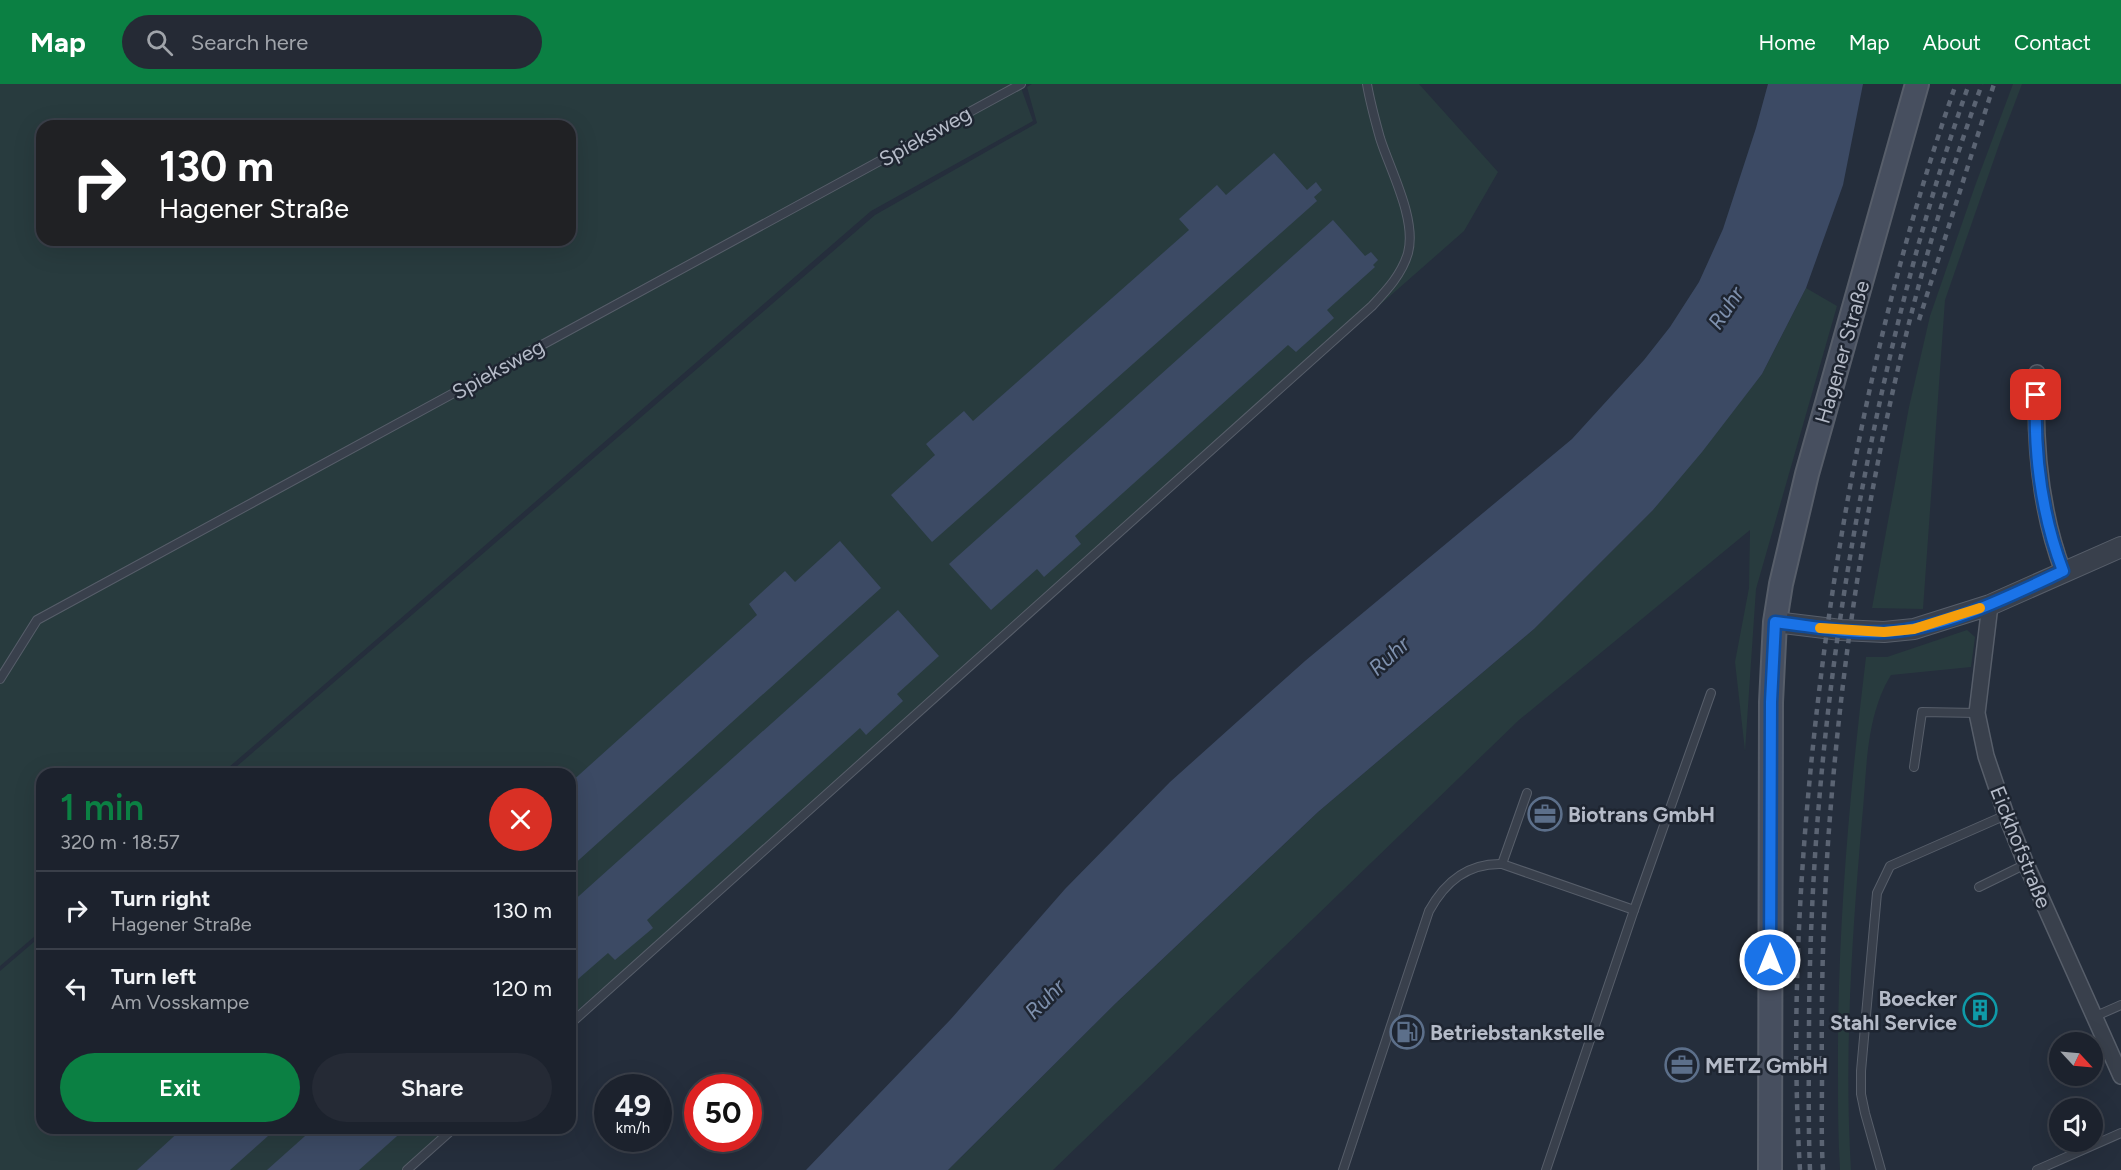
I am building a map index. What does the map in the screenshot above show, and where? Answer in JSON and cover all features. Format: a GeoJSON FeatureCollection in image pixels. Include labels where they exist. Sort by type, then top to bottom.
{"type":"FeatureCollection","features":[{"type":"Feature","properties":{"kind":"main road","name":"Hagener Straße"},"geometry":{"type":"LineString","coordinates":[[1770,1170],[1771,702],[1775,622],[1781,584],[1807,474],[1917,84]]}},
{"type":"Feature","properties":{"kind":"street"},"geometry":{"type":"LineString","coordinates":[[2037,373],[2035,416],[2039,467],[2053,544],[2063,571]]}},
{"type":"Feature","properties":{"kind":"street"},"geometry":{"type":"LineString","coordinates":[[1775,622],[1841,630],[1884,632],[1914,629],[1989,605],[2121,547]]}},
{"type":"Feature","properties":{"kind":"street","name":"Eickhofstraße"},"geometry":{"type":"LineString","coordinates":[[1989,605],[1977,713],[1986,756],[2026,864],[2121,1076]]}},
{"type":"Feature","properties":{"kind":"lane","name":"Spieksweg"},"geometry":{"type":"LineString","coordinates":[[0,679],[38,620],[1021,84]]}},
{"type":"Feature","properties":{"kind":"lane"},"geometry":{"type":"LineString","coordinates":[[576,1019],[1372,306],[1392,285],[1408,252],[1409,230],[1405,210],[1380,136],[1367,84]]}},
{"type":"Feature","properties":{"kind":"lane"},"geometry":{"type":"LineString","coordinates":[[1546,1170],[1634,910],[1711,693]]}},
{"type":"Feature","properties":{"kind":"lane"},"geometry":{"type":"LineString","coordinates":[[1914,767],[1922,712],[1977,713]]}},
{"type":"Feature","properties":{"kind":"lane"},"geometry":{"type":"LineString","coordinates":[[1502,864],[1527,793]]}},
{"type":"Feature","properties":{"kind":"lane"},"geometry":{"type":"LineString","coordinates":[[1881,1170],[1861,1094],[1861,1071],[1877,892],[1890,866],[2006,815]]}},
{"type":"Feature","properties":{"kind":"lane"},"geometry":{"type":"LineString","coordinates":[[1343,1170],[1429,911],[1440,892],[1454,878],[1486,864],[1502,864],[1634,910]]}},
{"type":"Feature","properties":{"kind":"lane"},"geometry":{"type":"LineString","coordinates":[[1979,887],[2026,864]]}},
{"type":"Feature","properties":{"kind":"lane"},"geometry":{"type":"LineString","coordinates":[[2096,1016],[2121,1005]]}},
{"type":"Feature","properties":{"kind":"lane"},"geometry":{"type":"LineString","coordinates":[[2037,1170],[2121,1133]]}},
{"type":"Feature","properties":{"kind":"lane"},"geometry":{"type":"LineString","coordinates":[[407,1170],[447,1134]]}},
{"type":"Feature","properties":{"kind":"shaded area"},"geometry":{"type":"Polygon","coordinates":[[[0,84],[1021,84],[1033,121],[871,211],[228,768],[36,768],[36,935],[0,966],[0,84]]]}},
{"type":"Feature","properties":{"kind":"shaded area"},"geometry":{"type":"Polygon","coordinates":[[[1032,84],[1419,84],[1498,172],[1464,231],[576,1012],[576,768],[235,768],[875,215],[1037,123],[1027,87],[1032,84]]]}},
{"type":"Feature","properties":{"kind":"shaded area"},"geometry":{"type":"Polygon","coordinates":[[[2013,84],[2022,84],[1945,300],[1923,609],[1872,608],[1909,407],[1930,316],[2013,84]]]}},
{"type":"Feature","properties":{"kind":"shaded area"},"geometry":{"type":"Polygon","coordinates":[[[1806,288],[1837,306],[1756,589],[1745,751],[1735,662],[1749,588],[1750,530],[1519,720],[1053,1170],[948,1170],[1116,1003],[1318,812],[1534,629],[1653,510],[1762,374],[1806,288]]]}},
{"type":"Feature","properties":{"kind":"shaded area"},"geometry":{"type":"Polygon","coordinates":[[[1967,630],[1975,637],[1971,667],[1891,675],[1876,709],[1867,764],[1852,951],[1848,1083],[1851,1170],[1840,1170],[1838,1022],[1842,918],[1849,813],[1866,657],[1887,657],[1967,630]]]}},
{"type":"Feature","properties":{"kind":"shaded area"},"geometry":{"type":"Polygon","coordinates":[[[36,940],[36,1134],[443,1134],[404,1170],[0,1170],[0,971],[36,940]]]}},
{"type":"Feature","properties":{"kind":"water","name":"Ruhr"},"geometry":{"type":"Polygon","coordinates":[[[1768,84],[1863,84],[1843,185],[1806,288],[1762,374],[1702,452],[1653,510],[1534,629],[1318,812],[1116,1003],[948,1170],[806,1170],[951,1019],[1065,889],[1170,782],[1305,661],[1572,439],[1644,360],[1670,327],[1699,282],[1723,229],[1768,84]]]}},
{"type":"Feature","properties":{"kind":"water"},"geometry":{"type":"Polygon","coordinates":[[[1274,153],[1307,190],[1316,182],[1322,190],[1314,197],[1317,201],[932,542],[891,495],[935,455],[926,444],[964,411],[973,421],[1189,230],[1179,219],[1217,185],[1226,195],[1274,153]]]}},
{"type":"Feature","properties":{"kind":"water"},"geometry":{"type":"Polygon","coordinates":[[[1333,220],[1365,256],[1371,252],[1378,260],[1373,265],[1375,267],[1327,310],[1334,318],[1296,352],[1288,345],[1075,536],[1081,544],[1044,577],[1037,569],[991,610],[949,564],[1333,220]]]}},
{"type":"Feature","properties":{"kind":"water"},"geometry":{"type":"Polygon","coordinates":[[[840,541],[881,588],[576,863],[576,778],[757,615],[749,604],[785,571],[795,582],[840,541]]]}},
{"type":"Feature","properties":{"kind":"water"},"geometry":{"type":"Polygon","coordinates":[[[898,610],[939,656],[897,694],[903,701],[866,735],[860,728],[647,920],[653,928],[615,960],[608,953],[576,981],[576,899],[898,610]]]}},
{"type":"Feature","properties":{"kind":"water"},"geometry":{"type":"Polygon","coordinates":[[[176,1134],[270,1134],[230,1170],[137,1170],[176,1134]]]}},
{"type":"Feature","properties":{"kind":"water"},"geometry":{"type":"Polygon","coordinates":[[[307,1134],[399,1134],[359,1170],[267,1170],[307,1134]]]}},
{"type":"Feature","properties":{"kind":"railway"},"geometry":{"type":"LineString","coordinates":[[1800,1170],[1796,1059],[1798,948],[1809,782],[1825,645],[1851,482],[1867,401],[1907,241],[1956,84]]}},
{"type":"Feature","properties":{"kind":"railway"},"geometry":{"type":"LineString","coordinates":[[1810,1170],[1809,1026],[1813,885],[1824,744],[1842,604],[1887,368],[1924,225],[1969,84]]}},
{"type":"Feature","properties":{"kind":"railway"},"geometry":{"type":"LineString","coordinates":[[1823,1170],[1822,1018],[1828,843],[1847,650],[1861,554],[1899,363],[1923,269],[1982,84]]}},
{"type":"Feature","properties":{"kind":"railway"},"geometry":{"type":"LineString","coordinates":[[1919,320],[1994,84]]}},
{"type":"Feature","properties":{"kind":"slow traffic"},"geometry":{"type":"LineString","coordinates":[[1820,628],[1884,632],[1914,629],[1980,608]]}},
{"type":"Feature","properties":{"kind":"place","name":"Biotrans GmbH"},"geometry":{"type":"Point","coordinates":[1545,814]}},
{"type":"Feature","properties":{"kind":"place","name":"Boecker Stahl Service"},"geometry":{"type":"Point","coordinates":[1980,1010]}},
{"type":"Feature","properties":{"kind":"place","name":"Betriebstankstelle"},"geometry":{"type":"Point","coordinates":[1407,1032]}},
{"type":"Feature","properties":{"kind":"place","name":"METZ GmbH"},"geometry":{"type":"Point","coordinates":[1682,1065]}},
{"type":"Feature","properties":{"kind":"route"},"geometry":{"type":"LineString","coordinates":[[1770,960],[1771,702],[1775,622],[1841,630],[1884,632],[1914,629],[1989,605],[2063,571],[2053,544],[2045,510],[2035,416],[2036,395]]}}]}
